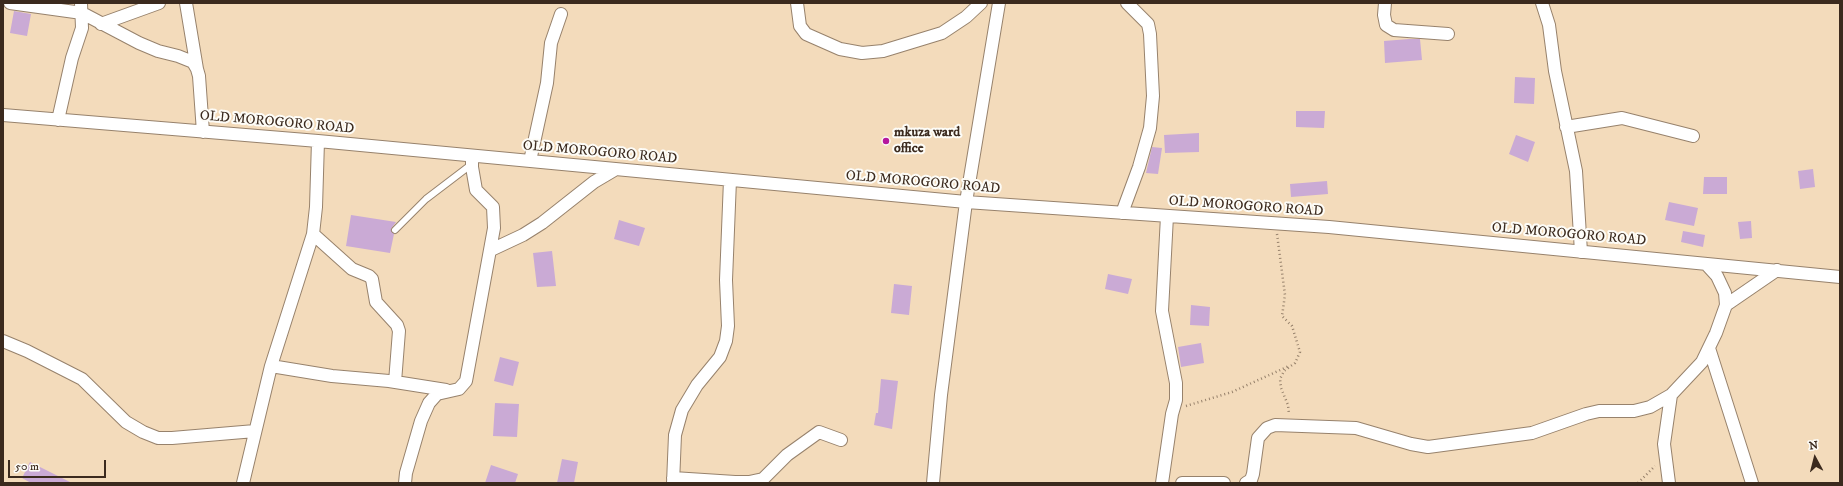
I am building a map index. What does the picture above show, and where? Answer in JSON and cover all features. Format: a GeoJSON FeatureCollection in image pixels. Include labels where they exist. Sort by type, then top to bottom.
{"type":"FeatureCollection","features":[{"type":"Feature","properties":{"kind":"street"},"geometry":{"type":"LineString","coordinates":[[10,3],[81,8],[101,24],[158,51],[178,56],[193,62],[197,69]]}},
{"type":"Feature","properties":{"kind":"street"},"geometry":{"type":"LineString","coordinates":[[101,24],[159,3]]}},
{"type":"Feature","properties":{"kind":"street"},"geometry":{"type":"LineString","coordinates":[[186,3],[197,69],[203,132]]}},
{"type":"Feature","properties":{"kind":"street"},"geometry":{"type":"LineString","coordinates":[[797,3],[800,26],[806,34],[840,49],[862,53],[883,51],[942,34],[966,17],[981,3]]}},
{"type":"Feature","properties":{"kind":"street"},"geometry":{"type":"LineString","coordinates":[[933,483],[941,395],[966,202],[999,3]]}},
{"type":"Feature","properties":{"kind":"street"},"geometry":{"type":"LineString","coordinates":[[1122,213],[1139,167],[1150,128],[1153,96],[1150,34],[1148,24],[1128,3]]}},
{"type":"Feature","properties":{"kind":"street"},"geometry":{"type":"LineString","coordinates":[[1385,3],[1384,15],[1386,25],[1394,30],[1448,34]]}},
{"type":"Feature","properties":{"kind":"street"},"geometry":{"type":"LineString","coordinates":[[1542,3],[1549,26],[1555,71],[1576,171],[1581,252]]}},
{"type":"Feature","properties":{"kind":"street"},"geometry":{"type":"LineString","coordinates":[[58,120],[72,58],[82,28],[81,8]]}},
{"type":"Feature","properties":{"kind":"street"},"geometry":{"type":"LineString","coordinates":[[530,161],[546,90],[551,43],[561,14]]}},
{"type":"Feature","properties":{"kind":"street","name":"OLD MOROGORO ROAD"},"geometry":{"type":"LineString","coordinates":[[3,115],[318,141],[472,160],[530,161],[966,202],[1276,224],[1840,277]]}},
{"type":"Feature","properties":{"kind":"street"},"geometry":{"type":"LineString","coordinates":[[1566,127],[1622,118],[1693,136]]}},
{"type":"Feature","properties":{"kind":"street"},"geometry":{"type":"LineString","coordinates":[[243,483],[271,366],[313,234],[316,207],[318,141]]}},
{"type":"Feature","properties":{"kind":"street"},"geometry":{"type":"LineString","coordinates":[[404,483],[421,420],[429,403],[436,394],[459,389],[466,381],[491,250],[494,213],[493,208],[476,190],[472,160]]}},
{"type":"Feature","properties":{"kind":"street"},"geometry":{"type":"LineString","coordinates":[[491,250],[523,235],[542,223],[594,182],[616,169]]}},
{"type":"Feature","properties":{"kind":"street"},"geometry":{"type":"LineString","coordinates":[[730,180],[726,280],[728,326],[726,341],[720,357],[697,384],[682,410],[675,435],[673,481],[749,482],[763,479],[787,455],[819,432],[841,440]]}},
{"type":"Feature","properties":{"kind":"street"},"geometry":{"type":"LineString","coordinates":[[1162,483],[1176,400],[1176,383],[1162,311],[1167,216]]}},
{"type":"Feature","properties":{"kind":"street"},"geometry":{"type":"LineString","coordinates":[[313,234],[352,269],[369,276],[372,279],[376,302],[397,325],[399,331],[395,382]]}},
{"type":"Feature","properties":{"kind":"street"},"geometry":{"type":"LineString","coordinates":[[1246,483],[1251,480],[1253,474],[1258,438],[1261,432],[1275,425],[1287,424],[1356,428],[1411,444],[1428,447],[1532,433],[1586,414],[1599,411],[1634,411],[1650,407],[1671,395],[1702,362],[1726,305],[1725,293],[1717,276],[1706,264]]}},
{"type":"Feature","properties":{"kind":"street"},"geometry":{"type":"LineString","coordinates":[[1726,305],[1777,270]]}},
{"type":"Feature","properties":{"kind":"street"},"geometry":{"type":"LineString","coordinates":[[3,341],[27,351],[82,379],[126,422],[143,432],[158,438],[255,431]]}},
{"type":"Feature","properties":{"kind":"street"},"geometry":{"type":"LineString","coordinates":[[1709,348],[1752,483]]}},
{"type":"Feature","properties":{"kind":"street"},"geometry":{"type":"LineString","coordinates":[[271,366],[332,376],[395,382],[449,390]]}},
{"type":"Feature","properties":{"kind":"street"},"geometry":{"type":"LineString","coordinates":[[1669,483],[1664,444],[1671,395]]}},
{"type":"Feature","properties":{"kind":"street"},"geometry":{"type":"LineString","coordinates":[[1182,483],[1224,483]]}},
{"type":"Feature","properties":{"kind":"lane"},"geometry":{"type":"LineString","coordinates":[[395,230],[426,199],[472,160]]}},
{"type":"Feature","properties":{"kind":"path"},"geometry":{"type":"LineString","coordinates":[[1276,224],[1285,294],[1282,316],[1292,326],[1300,352],[1295,363],[1284,371],[1280,379],[1281,388],[1288,404],[1289,412],[1287,424]]}},
{"type":"Feature","properties":{"kind":"path"},"geometry":{"type":"LineString","coordinates":[[1174,409],[1232,392],[1295,363]]}},
{"type":"Feature","properties":{"kind":"path"},"geometry":{"type":"LineString","coordinates":[[1638,483],[1665,455]]}},
{"type":"Feature","properties":{"kind":"building"},"geometry":{"type":"Polygon","coordinates":[[[14,11],[31,14],[27,36],[10,33],[14,11]]]}},
{"type":"Feature","properties":{"kind":"building"},"geometry":{"type":"Polygon","coordinates":[[[1420,39],[1422,60],[1385,63],[1384,41],[1420,39]]]}},
{"type":"Feature","properties":{"kind":"building"},"geometry":{"type":"Polygon","coordinates":[[[1515,77],[1535,78],[1534,104],[1514,103],[1515,77]]]}},
{"type":"Feature","properties":{"kind":"building"},"geometry":{"type":"Polygon","coordinates":[[[1296,111],[1325,111],[1324,128],[1296,127],[1296,111]]]}},
{"type":"Feature","properties":{"kind":"building"},"geometry":{"type":"Polygon","coordinates":[[[1199,133],[1199,152],[1165,153],[1164,135],[1199,133]]]}},
{"type":"Feature","properties":{"kind":"building"},"geometry":{"type":"Polygon","coordinates":[[[1516,135],[1535,142],[1528,162],[1509,154],[1516,135]]]}},
{"type":"Feature","properties":{"kind":"building"},"geometry":{"type":"Polygon","coordinates":[[[1152,147],[1162,148],[1158,174],[1146,173],[1152,147]]]}},
{"type":"Feature","properties":{"kind":"building"},"geometry":{"type":"Polygon","coordinates":[[[1813,169],[1815,187],[1800,189],[1798,171],[1813,169]]]}},
{"type":"Feature","properties":{"kind":"building"},"geometry":{"type":"Polygon","coordinates":[[[1704,177],[1727,177],[1727,194],[1703,194],[1704,177]]]}},
{"type":"Feature","properties":{"kind":"building"},"geometry":{"type":"Polygon","coordinates":[[[1327,181],[1328,194],[1291,197],[1290,184],[1327,181]]]}},
{"type":"Feature","properties":{"kind":"building"},"geometry":{"type":"Polygon","coordinates":[[[1669,202],[1698,208],[1694,226],[1665,220],[1669,202]]]}},
{"type":"Feature","properties":{"kind":"building"},"geometry":{"type":"Polygon","coordinates":[[[351,215],[396,222],[391,229],[394,234],[390,253],[346,246],[351,215]]]}},
{"type":"Feature","properties":{"kind":"building"},"geometry":{"type":"Polygon","coordinates":[[[619,220],[645,228],[639,246],[614,239],[619,220]]]}},
{"type":"Feature","properties":{"kind":"building"},"geometry":{"type":"Polygon","coordinates":[[[1751,221],[1752,238],[1740,239],[1738,222],[1751,221]]]}},
{"type":"Feature","properties":{"kind":"building"},"geometry":{"type":"Polygon","coordinates":[[[1683,231],[1705,235],[1703,247],[1681,242],[1683,231]]]}},
{"type":"Feature","properties":{"kind":"building"},"geometry":{"type":"Polygon","coordinates":[[[552,251],[556,286],[537,287],[533,253],[552,251]]]}},
{"type":"Feature","properties":{"kind":"building"},"geometry":{"type":"Polygon","coordinates":[[[1108,274],[1132,279],[1128,294],[1105,289],[1108,274]]]}},
{"type":"Feature","properties":{"kind":"building"},"geometry":{"type":"Polygon","coordinates":[[[894,284],[912,286],[909,315],[891,313],[894,284]]]}},
{"type":"Feature","properties":{"kind":"building"},"geometry":{"type":"Polygon","coordinates":[[[1191,305],[1210,307],[1209,326],[1190,325],[1191,305]]]}},
{"type":"Feature","properties":{"kind":"building"},"geometry":{"type":"Polygon","coordinates":[[[1201,343],[1204,363],[1181,367],[1178,347],[1201,343]]]}},
{"type":"Feature","properties":{"kind":"building"},"geometry":{"type":"Polygon","coordinates":[[[500,357],[519,362],[513,386],[494,381],[500,357]]]}},
{"type":"Feature","properties":{"kind":"building"},"geometry":{"type":"Polygon","coordinates":[[[881,379],[898,381],[892,429],[874,425],[876,413],[878,413],[881,379]]]}},
{"type":"Feature","properties":{"kind":"building"},"geometry":{"type":"Polygon","coordinates":[[[495,403],[519,404],[517,437],[493,436],[495,403]]]}},
{"type":"Feature","properties":{"kind":"building"},"geometry":{"type":"Polygon","coordinates":[[[562,459],[578,462],[574,483],[557,483],[562,459]]]}},
{"type":"Feature","properties":{"kind":"building"},"geometry":{"type":"Polygon","coordinates":[[[30,462],[72,483],[31,483],[22,478],[30,462]]]}},
{"type":"Feature","properties":{"kind":"building"},"geometry":{"type":"Polygon","coordinates":[[[491,465],[518,474],[515,483],[485,483],[491,465]]]}},
{"type":"Feature","properties":{"kind":"place","name":"mkuza ward office"},"geometry":{"type":"Point","coordinates":[886,141]}}]}
